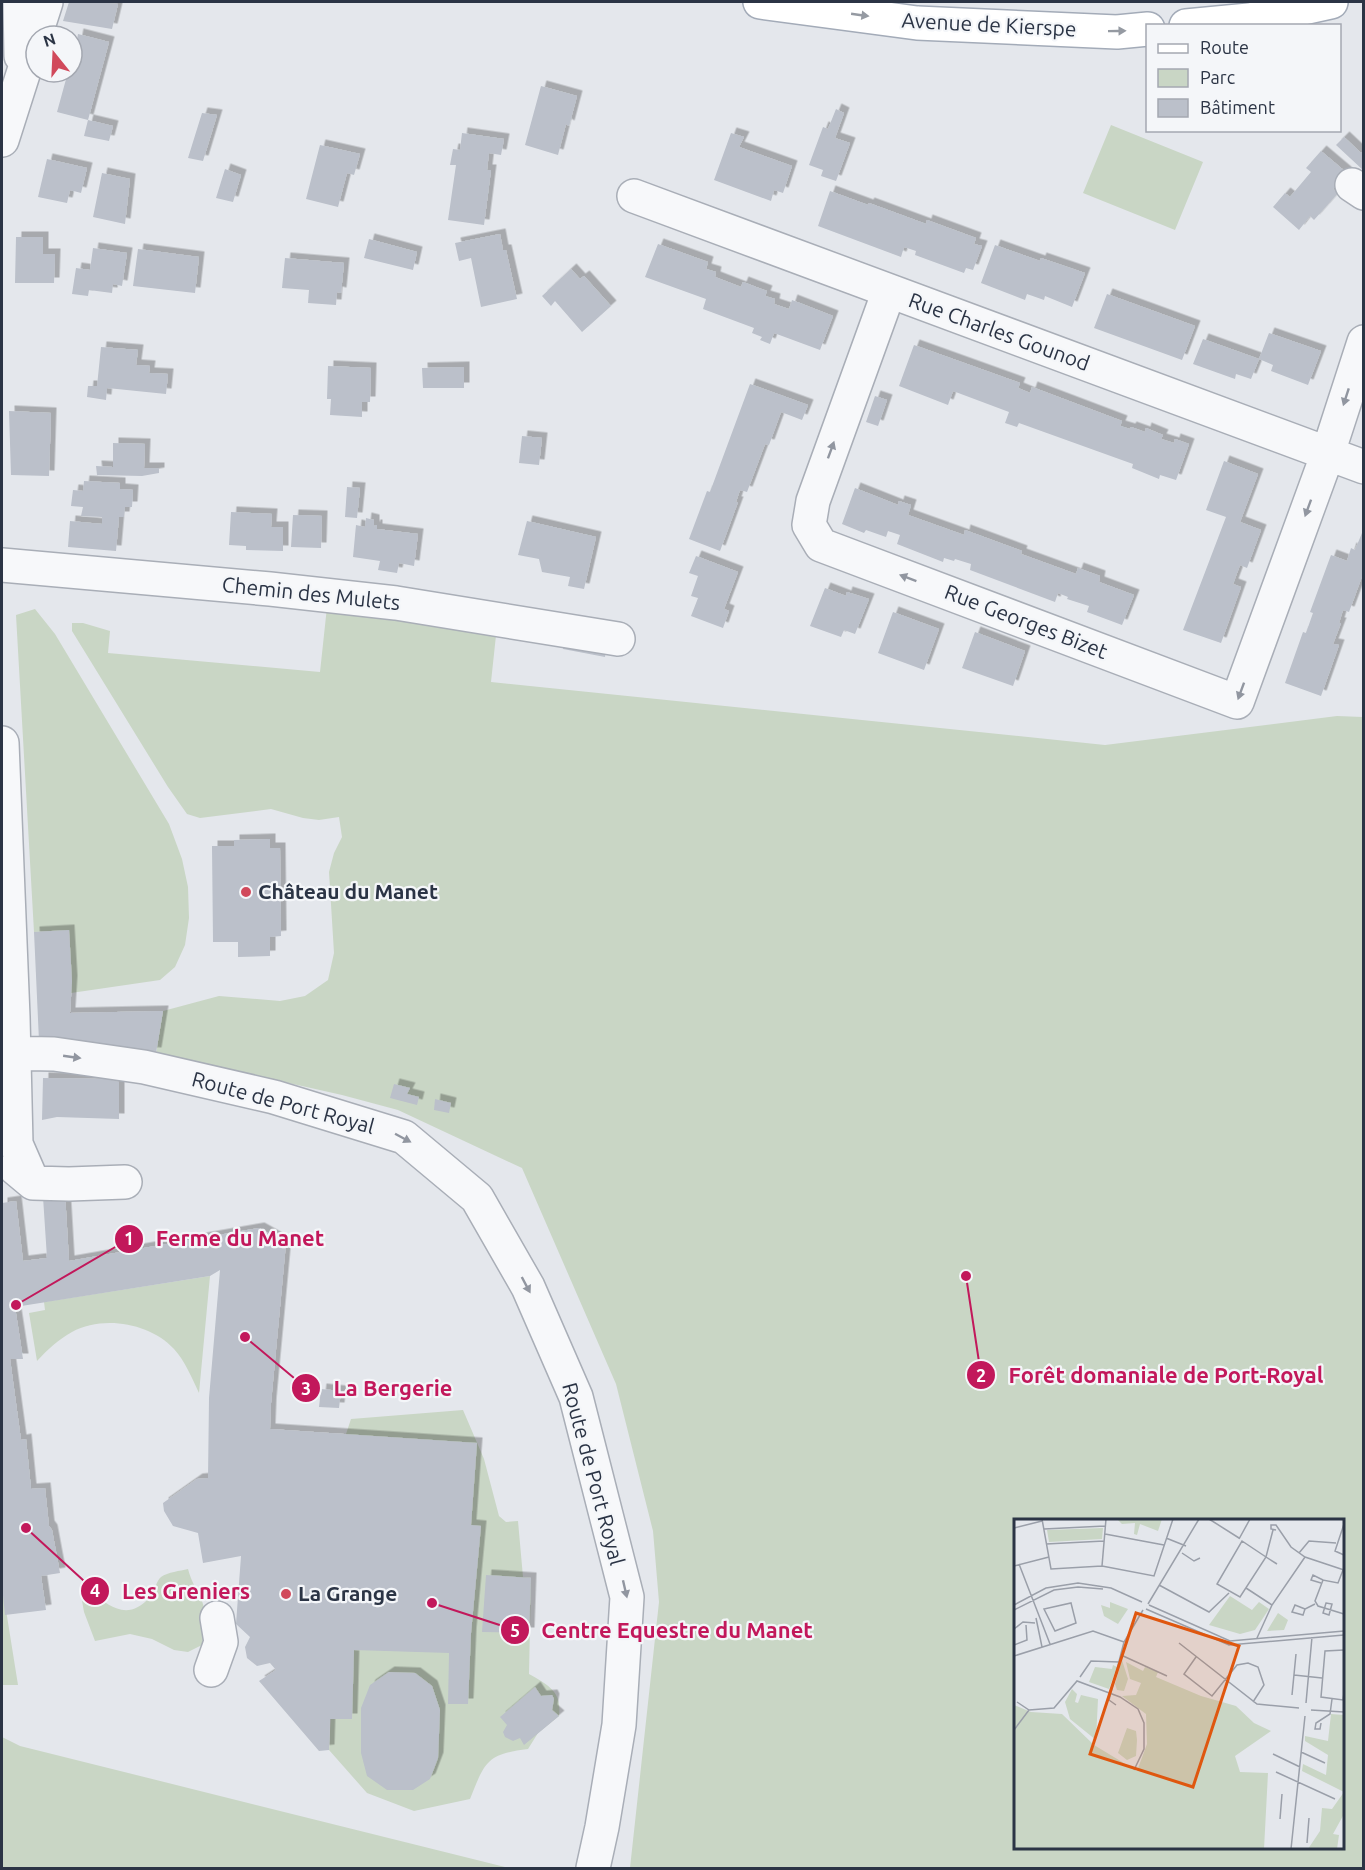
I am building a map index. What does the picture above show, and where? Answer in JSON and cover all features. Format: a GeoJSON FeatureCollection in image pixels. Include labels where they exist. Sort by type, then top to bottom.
{"type":"FeatureCollection","features":[{"type":"Feature","properties":{"kind":"main road","name":"Avenue de Kierspe"},"geometry":{"type":"LineString","coordinates":[[760,2],[917,23],[1117,32],[1146,29]]}},
{"type":"Feature","properties":{"kind":"main road"},"geometry":{"type":"LineString","coordinates":[[1207,24],[1249,20],[1331,2]]}},
{"type":"Feature","properties":{"kind":"street"},"geometry":{"type":"LineString","coordinates":[[20,2],[21,79]]}},
{"type":"Feature","properties":{"kind":"street"},"geometry":{"type":"LineString","coordinates":[[2,140],[46,2]]}},
{"type":"Feature","properties":{"kind":"street","name":"Rue Charles Gounod"},"geometry":{"type":"LineString","coordinates":[[634,196],[1364,467]]}},
{"type":"Feature","properties":{"kind":"street","name":"Rue Georges Bizet"},"geometry":{"type":"LineString","coordinates":[[889,291],[813,501],[809,525],[820,545],[1237,702],[1328,453]]}},
{"type":"Feature","properties":{"kind":"street"},"geometry":{"type":"LineString","coordinates":[[1328,453],[1364,342]]}},
{"type":"Feature","properties":{"kind":"street","name":"Chemin des Mulets"},"geometry":{"type":"LineString","coordinates":[[2,565],[270,589],[396,603],[618,639]]}},
{"type":"Feature","properties":{"kind":"street"},"geometry":{"type":"LineString","coordinates":[[2,743],[8,1052],[16,1144],[33,1183]]}},
{"type":"Feature","properties":{"kind":"street","name":"Route de Port Royal"},"geometry":{"type":"LineString","coordinates":[[8,1052],[54,1054],[144,1067],[274,1097],[404,1137],[477,1198],[528,1287],[576,1398],[627,1597],[619,1725],[593,1869]]}},
{"type":"Feature","properties":{"kind":"street"},"geometry":{"type":"LineString","coordinates":[[2,1165],[11,1165],[33,1183],[125,1182]]}},
{"type":"Feature","properties":{"kind":"street"},"geometry":{"type":"LineString","coordinates":[[211,1670],[221,1642],[217,1618]]}},
{"type":"Feature","properties":{"kind":"green space"},"geometry":{"type":"Polygon","coordinates":[[[1111,125],[1203,162],[1175,230],[1083,193],[1111,125]]]}},
{"type":"Feature","properties":{"kind":"green space"},"geometry":{"type":"Polygon","coordinates":[[[327,607],[497,626],[491,682],[1105,745],[1337,716],[1363,717],[1363,1868],[630,1868],[659,1602],[653,1531],[616,1384],[522,1168],[398,1110],[156,1053],[163,1011],[219,996],[280,1001],[305,996],[328,980],[334,953],[329,872],[334,853],[342,837],[339,817],[319,820],[271,809],[200,818],[187,814],[72,631],[72,623],[83,623],[110,631],[108,653],[320,672],[327,607]]]}},
{"type":"Feature","properties":{"kind":"green space"},"geometry":{"type":"Polygon","coordinates":[[[35,609],[55,634],[169,824],[182,859],[188,887],[189,918],[185,945],[175,967],[160,980],[71,993],[69,931],[34,932],[16,615],[35,609]]]}},
{"type":"Feature","properties":{"kind":"green space"},"geometry":{"type":"Polygon","coordinates":[[[210,1276],[199,1393],[185,1364],[174,1349],[152,1333],[126,1324],[98,1324],[84,1327],[62,1338],[37,1361],[29,1313],[45,1310],[44,1302],[210,1276]]]}},
{"type":"Feature","properties":{"kind":"green space"},"geometry":{"type":"Polygon","coordinates":[[[463,1410],[484,1459],[499,1516],[506,1522],[518,1521],[523,1577],[531,1578],[529,1674],[548,1686],[556,1695],[559,1716],[538,1733],[528,1749],[503,1754],[489,1762],[479,1776],[470,1799],[414,1811],[367,1793],[329,1750],[346,1434],[351,1419],[463,1410]]]}},
{"type":"Feature","properties":{"kind":"green space"},"geometry":{"type":"Polygon","coordinates":[[[188,1569],[205,1611],[202,1645],[188,1652],[174,1650],[152,1639],[130,1634],[95,1641],[84,1612],[81,1595],[91,1591],[112,1607],[135,1609],[150,1597],[161,1577],[188,1569]]]}},
{"type":"Feature","properties":{"kind":"green space"},"geometry":{"type":"Polygon","coordinates":[[[2,1585],[18,1685],[2,1685],[2,1585]]]}},
{"type":"Feature","properties":{"kind":"green space"},"geometry":{"type":"Polygon","coordinates":[[[2,1737],[20,1746],[509,1868],[2,1868],[2,1737]]]}},
{"type":"Feature","properties":{"kind":"building"},"geometry":{"type":"Polygon","coordinates":[[[69,2],[118,4],[112,29],[63,21],[69,2]]]}},
{"type":"Feature","properties":{"kind":"building"},"geometry":{"type":"Polygon","coordinates":[[[84,36],[109,42],[88,120],[57,112],[65,84],[84,84],[84,36]]]}},
{"type":"Feature","properties":{"kind":"building"},"geometry":{"type":"Polygon","coordinates":[[[541,86],[577,96],[569,126],[566,124],[558,155],[525,145],[541,86]]]}},
{"type":"Feature","properties":{"kind":"building"},"geometry":{"type":"Polygon","coordinates":[[[836,109],[844,113],[835,138],[850,143],[836,181],[821,176],[823,170],[809,165],[823,127],[828,129],[836,109]]]}},
{"type":"Feature","properties":{"kind":"building"},"geometry":{"type":"Polygon","coordinates":[[[202,113],[217,115],[203,161],[188,158],[202,113]]]}},
{"type":"Feature","properties":{"kind":"building"},"geometry":{"type":"Polygon","coordinates":[[[88,120],[113,126],[109,141],[84,136],[88,120]]]}},
{"type":"Feature","properties":{"kind":"building"},"geometry":{"type":"Polygon","coordinates":[[[462,133],[504,139],[501,155],[489,153],[487,170],[491,170],[484,225],[448,220],[456,165],[450,165],[453,149],[460,150],[462,133]]]}},
{"type":"Feature","properties":{"kind":"building"},"geometry":{"type":"Polygon","coordinates":[[[731,133],[744,137],[739,147],[792,166],[783,193],[774,190],[771,201],[714,180],[731,133]]]}},
{"type":"Feature","properties":{"kind":"building"},"geometry":{"type":"Polygon","coordinates":[[[1344,137],[1361,153],[1364,151],[1364,171],[1336,145],[1344,137]]]}},
{"type":"Feature","properties":{"kind":"building"},"geometry":{"type":"Polygon","coordinates":[[[320,145],[360,154],[354,175],[347,173],[338,207],[306,199],[320,145]]]}},
{"type":"Feature","properties":{"kind":"building"},"geometry":{"type":"Polygon","coordinates":[[[1321,151],[1347,173],[1333,189],[1338,193],[1314,220],[1310,216],[1299,230],[1273,207],[1285,193],[1290,197],[1311,172],[1306,168],[1321,151]]]}},
{"type":"Feature","properties":{"kind":"building"},"geometry":{"type":"Polygon","coordinates":[[[47,159],[87,168],[81,193],[70,190],[67,203],[38,197],[47,159]]]}},
{"type":"Feature","properties":{"kind":"building"},"geometry":{"type":"Polygon","coordinates":[[[225,169],[241,175],[233,202],[216,198],[225,169]]]}},
{"type":"Feature","properties":{"kind":"building"},"geometry":{"type":"Polygon","coordinates":[[[102,173],[130,179],[125,224],[93,217],[102,173]]]}},
{"type":"Feature","properties":{"kind":"building"},"geometry":{"type":"Polygon","coordinates":[[[830,191],[926,224],[927,220],[976,238],[974,244],[982,246],[973,270],[966,268],[964,273],[915,255],[916,251],[904,247],[901,257],[818,226],[830,191]]]}},
{"type":"Feature","properties":{"kind":"building"},"geometry":{"type":"Polygon","coordinates":[[[500,234],[517,299],[481,307],[471,258],[459,261],[455,243],[500,234]]]}},
{"type":"Feature","properties":{"kind":"building"},"geometry":{"type":"Polygon","coordinates":[[[16,237],[43,237],[43,254],[55,254],[54,283],[15,283],[16,237]]]}},
{"type":"Feature","properties":{"kind":"building"},"geometry":{"type":"Polygon","coordinates":[[[369,239],[417,252],[413,270],[364,258],[369,239]]]}},
{"type":"Feature","properties":{"kind":"building"},"geometry":{"type":"Polygon","coordinates":[[[658,244],[708,262],[706,269],[716,272],[715,277],[741,287],[743,282],[767,291],[765,296],[775,299],[774,304],[789,309],[792,300],[833,316],[820,350],[774,333],[770,344],[760,340],[762,337],[752,333],[754,328],[703,309],[706,299],[645,277],[658,244]]]}},
{"type":"Feature","properties":{"kind":"building"},"geometry":{"type":"Polygon","coordinates":[[[995,245],[1040,261],[1041,258],[1085,273],[1072,307],[1045,296],[1044,300],[1027,294],[1025,300],[981,283],[995,245]]]}},
{"type":"Feature","properties":{"kind":"building"},"geometry":{"type":"Polygon","coordinates":[[[93,248],[127,253],[122,286],[113,284],[112,293],[89,290],[88,296],[72,294],[76,268],[90,270],[93,248]]]}},
{"type":"Feature","properties":{"kind":"building"},"geometry":{"type":"Polygon","coordinates":[[[138,249],[199,257],[195,293],[133,286],[138,249]]]}},
{"type":"Feature","properties":{"kind":"building"},"geometry":{"type":"Polygon","coordinates":[[[285,258],[344,263],[341,293],[337,292],[336,305],[308,303],[309,290],[282,288],[285,258]]]}},
{"type":"Feature","properties":{"kind":"building"},"geometry":{"type":"Polygon","coordinates":[[[571,269],[580,279],[584,276],[611,306],[582,332],[555,301],[551,306],[542,296],[571,269]]]}},
{"type":"Feature","properties":{"kind":"building"},"geometry":{"type":"Polygon","coordinates":[[[1107,294],[1195,326],[1182,360],[1094,328],[1107,294]]]}},
{"type":"Feature","properties":{"kind":"building"},"geometry":{"type":"Polygon","coordinates":[[[1269,333],[1321,351],[1308,385],[1271,371],[1273,365],[1259,359],[1269,333]]]}},
{"type":"Feature","properties":{"kind":"building"},"geometry":{"type":"Polygon","coordinates":[[[1203,339],[1259,359],[1251,379],[1236,374],[1235,379],[1193,364],[1203,339]]]}},
{"type":"Feature","properties":{"kind":"building"},"geometry":{"type":"Polygon","coordinates":[[[914,345],[1020,383],[1018,388],[1030,393],[1032,387],[1122,421],[1120,426],[1145,432],[1146,428],[1163,435],[1161,439],[1174,443],[1175,439],[1189,444],[1176,480],[1160,475],[1159,479],[1132,468],[1133,464],[1019,423],[1017,427],[1005,423],[1009,412],[953,391],[948,405],[899,386],[914,345]]]}},
{"type":"Feature","properties":{"kind":"building"},"geometry":{"type":"Polygon","coordinates":[[[101,347],[138,350],[136,365],[150,366],[149,373],[168,374],[166,394],[107,388],[106,400],[87,397],[88,386],[97,386],[101,347]]]}},
{"type":"Feature","properties":{"kind":"building"},"geometry":{"type":"Polygon","coordinates":[[[328,366],[371,368],[370,402],[362,402],[362,417],[330,415],[331,399],[327,399],[328,366]]]}},
{"type":"Feature","properties":{"kind":"building"},"geometry":{"type":"Polygon","coordinates":[[[464,367],[464,388],[423,388],[422,368],[464,367]]]}},
{"type":"Feature","properties":{"kind":"building"},"geometry":{"type":"Polygon","coordinates":[[[750,384],[808,405],[802,420],[781,412],[769,445],[765,444],[747,492],[740,490],[736,502],[738,502],[720,551],[689,539],[707,491],[710,492],[750,384]]]}},
{"type":"Feature","properties":{"kind":"building"},"geometry":{"type":"Polygon","coordinates":[[[875,396],[887,400],[878,426],[866,422],[875,396]]]}},
{"type":"Feature","properties":{"kind":"building"},"geometry":{"type":"Polygon","coordinates":[[[9,411],[51,413],[49,476],[11,475],[9,411]]]}},
{"type":"Feature","properties":{"kind":"building"},"geometry":{"type":"Polygon","coordinates":[[[522,436],[542,438],[539,465],[519,463],[522,436]]]}},
{"type":"Feature","properties":{"kind":"building"},"geometry":{"type":"Polygon","coordinates":[[[113,443],[145,444],[144,468],[159,468],[159,473],[142,476],[97,475],[96,466],[113,467],[113,443]]]}},
{"type":"Feature","properties":{"kind":"building"},"geometry":{"type":"Polygon","coordinates":[[[1224,461],[1258,474],[1240,522],[1261,530],[1247,568],[1240,565],[1233,584],[1241,587],[1221,643],[1183,630],[1226,517],[1206,510],[1224,461]]]}},
{"type":"Feature","properties":{"kind":"building"},"geometry":{"type":"Polygon","coordinates":[[[84,481],[120,483],[120,489],[133,490],[132,507],[125,507],[124,517],[119,517],[116,551],[68,547],[70,521],[102,524],[102,517],[81,516],[83,507],[71,506],[73,490],[83,491],[84,481]]]}},
{"type":"Feature","properties":{"kind":"building"},"geometry":{"type":"Polygon","coordinates":[[[347,487],[360,488],[357,518],[345,517],[347,487]]]}},
{"type":"Feature","properties":{"kind":"building"},"geometry":{"type":"Polygon","coordinates":[[[855,488],[898,505],[899,501],[911,505],[908,515],[964,535],[965,530],[1076,574],[1078,568],[1100,576],[1099,582],[1134,595],[1122,625],[1087,612],[1089,606],[1067,599],[1068,597],[1058,593],[1055,602],[970,570],[971,564],[944,558],[943,562],[897,544],[900,535],[888,531],[886,537],[866,530],[864,533],[842,524],[855,488]]]}},
{"type":"Feature","properties":{"kind":"building"},"geometry":{"type":"Polygon","coordinates":[[[231,512],[272,514],[271,527],[283,527],[283,551],[246,550],[246,546],[229,545],[231,512]]]}},
{"type":"Feature","properties":{"kind":"building"},"geometry":{"type":"Polygon","coordinates":[[[293,515],[322,516],[321,548],[291,547],[293,515]]]}},
{"type":"Feature","properties":{"kind":"building"},"geometry":{"type":"Polygon","coordinates":[[[366,518],[374,520],[374,528],[377,525],[377,529],[418,534],[414,566],[399,563],[397,573],[378,570],[380,561],[353,557],[356,525],[365,527],[366,518]]]}},
{"type":"Feature","properties":{"kind":"building"},"geometry":{"type":"Polygon","coordinates":[[[527,521],[596,537],[584,589],[568,586],[570,577],[542,572],[539,559],[518,555],[527,521]]]}},
{"type":"Feature","properties":{"kind":"building"},"geometry":{"type":"Polygon","coordinates":[[[1364,528],[1364,571],[1349,612],[1343,610],[1333,644],[1339,645],[1321,696],[1285,683],[1303,632],[1306,633],[1313,613],[1310,612],[1331,555],[1347,561],[1351,548],[1355,550],[1364,528]]]}},
{"type":"Feature","properties":{"kind":"building"},"geometry":{"type":"Polygon","coordinates":[[[696,556],[738,572],[724,609],[729,611],[723,628],[691,616],[698,598],[691,596],[698,576],[689,573],[696,556]]]}},
{"type":"Feature","properties":{"kind":"building"},"geometry":{"type":"Polygon","coordinates":[[[825,588],[846,596],[847,592],[869,599],[855,634],[844,630],[841,637],[810,626],[825,588]]]}},
{"type":"Feature","properties":{"kind":"building"},"geometry":{"type":"Polygon","coordinates":[[[893,612],[939,629],[924,670],[878,653],[893,612]]]}},
{"type":"Feature","properties":{"kind":"building"},"geometry":{"type":"Polygon","coordinates":[[[975,632],[1025,651],[1013,686],[962,668],[975,632]]]}},
{"type":"Feature","properties":{"kind":"building"},"geometry":{"type":"Polygon","coordinates":[[[566,633],[607,641],[605,657],[563,649],[566,633]]]}},
{"type":"Feature","properties":{"kind":"building","name":"Château du Manet"},"geometry":{"type":"Polygon","coordinates":[[[270,839],[270,848],[280,848],[281,936],[270,937],[270,956],[238,957],[238,942],[213,942],[212,846],[234,846],[234,840],[270,839]]]}},
{"type":"Feature","properties":{"kind":"building"},"geometry":{"type":"Polygon","coordinates":[[[69,930],[72,981],[70,1013],[163,1011],[156,1053],[39,1041],[34,932],[69,930]]]}},
{"type":"Feature","properties":{"kind":"building"},"geometry":{"type":"Polygon","coordinates":[[[43,1078],[107,1079],[119,1082],[119,1119],[57,1117],[42,1120],[43,1078]]]}},
{"type":"Feature","properties":{"kind":"building"},"geometry":{"type":"Polygon","coordinates":[[[394,1084],[410,1088],[407,1094],[419,1097],[417,1105],[390,1098],[394,1084]]]}},
{"type":"Feature","properties":{"kind":"building"},"geometry":{"type":"Polygon","coordinates":[[[435,1099],[451,1103],[449,1113],[434,1110],[435,1099]]]}},
{"type":"Feature","properties":{"kind":"building"},"geometry":{"type":"Polygon","coordinates":[[[65,1193],[69,1261],[259,1228],[286,1243],[270,1429],[477,1443],[471,1525],[481,1526],[471,1633],[468,1704],[448,1704],[449,1653],[354,1650],[352,1719],[330,1719],[329,1750],[319,1751],[259,1681],[276,1670],[270,1663],[257,1666],[247,1658],[245,1647],[250,1637],[236,1624],[241,1556],[203,1563],[198,1533],[173,1526],[164,1511],[163,1503],[197,1479],[208,1478],[209,1398],[220,1270],[210,1276],[15,1307],[23,1359],[10,1359],[21,1440],[26,1439],[31,1489],[45,1488],[49,1526],[52,1530],[60,1573],[41,1576],[46,1610],[5,1615],[2,1585],[2,1203],[16,1201],[23,1261],[47,1258],[43,1197],[65,1193]]]}},
{"type":"Feature","properties":{"kind":"building"},"geometry":{"type":"Polygon","coordinates":[[[321,1389],[341,1391],[339,1408],[319,1407],[321,1389]]]}},
{"type":"Feature","properties":{"kind":"building"},"geometry":{"type":"Polygon","coordinates":[[[486,1575],[531,1578],[529,1633],[482,1632],[486,1575]]]}},
{"type":"Feature","properties":{"kind":"building"},"geometry":{"type":"Polygon","coordinates":[[[389,1672],[415,1673],[432,1686],[440,1710],[438,1758],[430,1779],[413,1790],[387,1790],[367,1776],[361,1753],[361,1708],[370,1685],[389,1672]]]}},
{"type":"Feature","properties":{"kind":"building"},"geometry":{"type":"Polygon","coordinates":[[[535,1687],[541,1696],[552,1695],[554,1699],[552,1710],[559,1716],[524,1745],[520,1738],[513,1741],[505,1737],[503,1732],[507,1725],[500,1717],[535,1687]]]}},
{"type":"Feature","properties":{"kind":"place","name":"Château du Manet"},"geometry":{"type":"Point","coordinates":[246,892]}},
{"type":"Feature","properties":{"kind":"place","name":"Forêt domaniale de Port-Royal"},"geometry":{"type":"Point","coordinates":[966,1276]}},
{"type":"Feature","properties":{"kind":"place","name":"Ferme du Manet"},"geometry":{"type":"Point","coordinates":[16,1305]}},
{"type":"Feature","properties":{"kind":"place","name":"La Bergerie"},"geometry":{"type":"Point","coordinates":[245,1337]}},
{"type":"Feature","properties":{"kind":"place","name":"Les Greniers"},"geometry":{"type":"Point","coordinates":[26,1528]}},
{"type":"Feature","properties":{"kind":"place","name":"La Grange"},"geometry":{"type":"Point","coordinates":[286,1594]}},
{"type":"Feature","properties":{"kind":"place","name":"Centre Equestre du Manet"},"geometry":{"type":"Point","coordinates":[432,1603]}}]}
